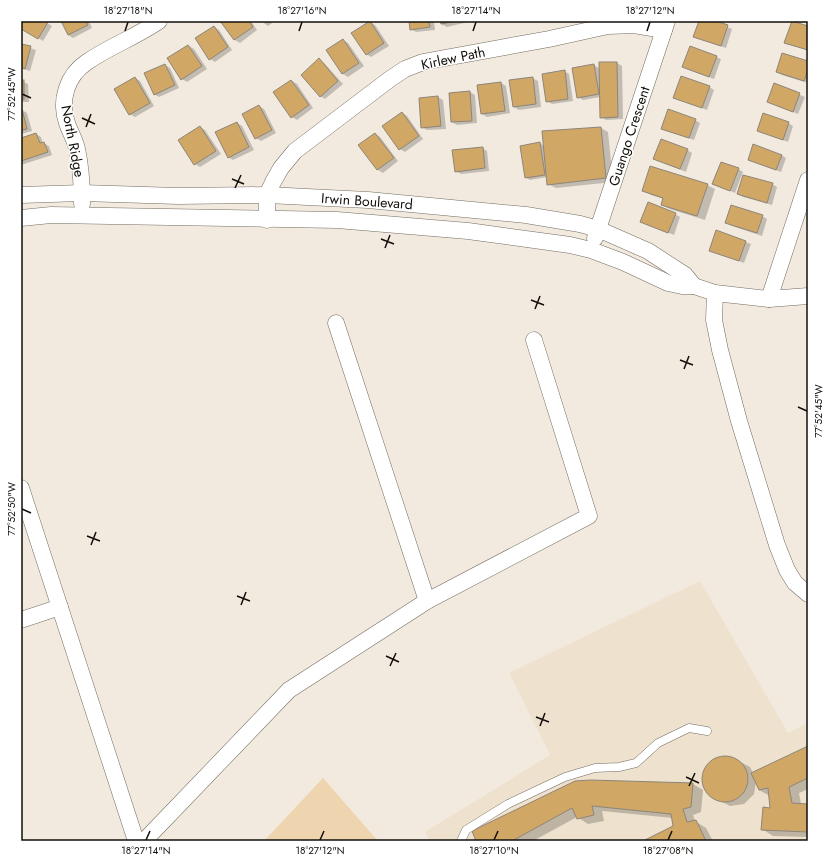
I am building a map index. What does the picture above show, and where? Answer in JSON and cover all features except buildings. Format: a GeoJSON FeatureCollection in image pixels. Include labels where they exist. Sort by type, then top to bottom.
{"type":"FeatureCollection","features":[{"type":"Feature","properties":{"kind":"street","name":"North Ridge"},"geometry":{"type":"LineString","coordinates":[[82,215],[82,193],[77,150],[64,111],[64,98],[68,86],[74,74],[86,62],[159,21]]}},
{"type":"Feature","properties":{"kind":"street","name":"Kirlew Path"},"geometry":{"type":"LineString","coordinates":[[267,220],[267,195],[281,168],[295,151],[405,69],[423,62],[549,39],[608,26],[665,26]]}},
{"type":"Feature","properties":{"kind":"street","name":"Guango Crescent"},"geometry":{"type":"LineString","coordinates":[[591,250],[665,26]]}},
{"type":"Feature","properties":{"kind":"street"},"geometry":{"type":"LineString","coordinates":[[769,299],[808,180]]}},
{"type":"Feature","properties":{"kind":"street","name":"Irwin Boulevard"},"geometry":{"type":"LineString","coordinates":[[21,195],[82,193],[178,196],[267,195],[368,200],[526,215],[580,224],[598,229],[648,251],[685,275],[694,286]]}},
{"type":"Feature","properties":{"kind":"street","name":"Irwin Boulevard"},"geometry":{"type":"LineString","coordinates":[[21,218],[51,215],[82,215],[267,220],[337,220],[468,230],[570,245],[591,250],[623,262],[668,283],[682,286],[694,286],[716,293],[769,299],[808,296]]}},
{"type":"Feature","properties":{"kind":"street"},"geometry":{"type":"LineString","coordinates":[[716,293],[714,320],[720,350],[741,429],[777,545],[787,570],[795,583],[808,594]]}},
{"type":"Feature","properties":{"kind":"street"},"geometry":{"type":"LineString","coordinates":[[336,323],[427,602]]}},
{"type":"Feature","properties":{"kind":"street"},"geometry":{"type":"LineString","coordinates":[[144,841],[289,690],[427,602],[589,516],[534,340]]}},
{"type":"Feature","properties":{"kind":"street"},"geometry":{"type":"LineString","coordinates":[[21,488],[136,841]]}},
{"type":"Feature","properties":{"kind":"street"},"geometry":{"type":"LineString","coordinates":[[21,620],[60,607]]}},
{"type":"Feature","properties":{"kind":"lane"},"geometry":{"type":"LineString","coordinates":[[461,841],[466,830],[508,804],[565,776],[595,768],[619,767],[636,763],[658,743],[689,728],[707,731]]}},
{"type":"Feature","properties":{"kind":"shaded area"},"geometry":{"type":"Polygon","coordinates":[[[700,581],[788,733],[808,723],[808,841],[430,841],[425,832],[550,755],[509,673],[700,581]]]}},
{"type":"Feature","properties":{"kind":"shaded area"},"geometry":{"type":"Polygon","coordinates":[[[323,778],[378,841],[264,841],[323,778]]]}}]}
